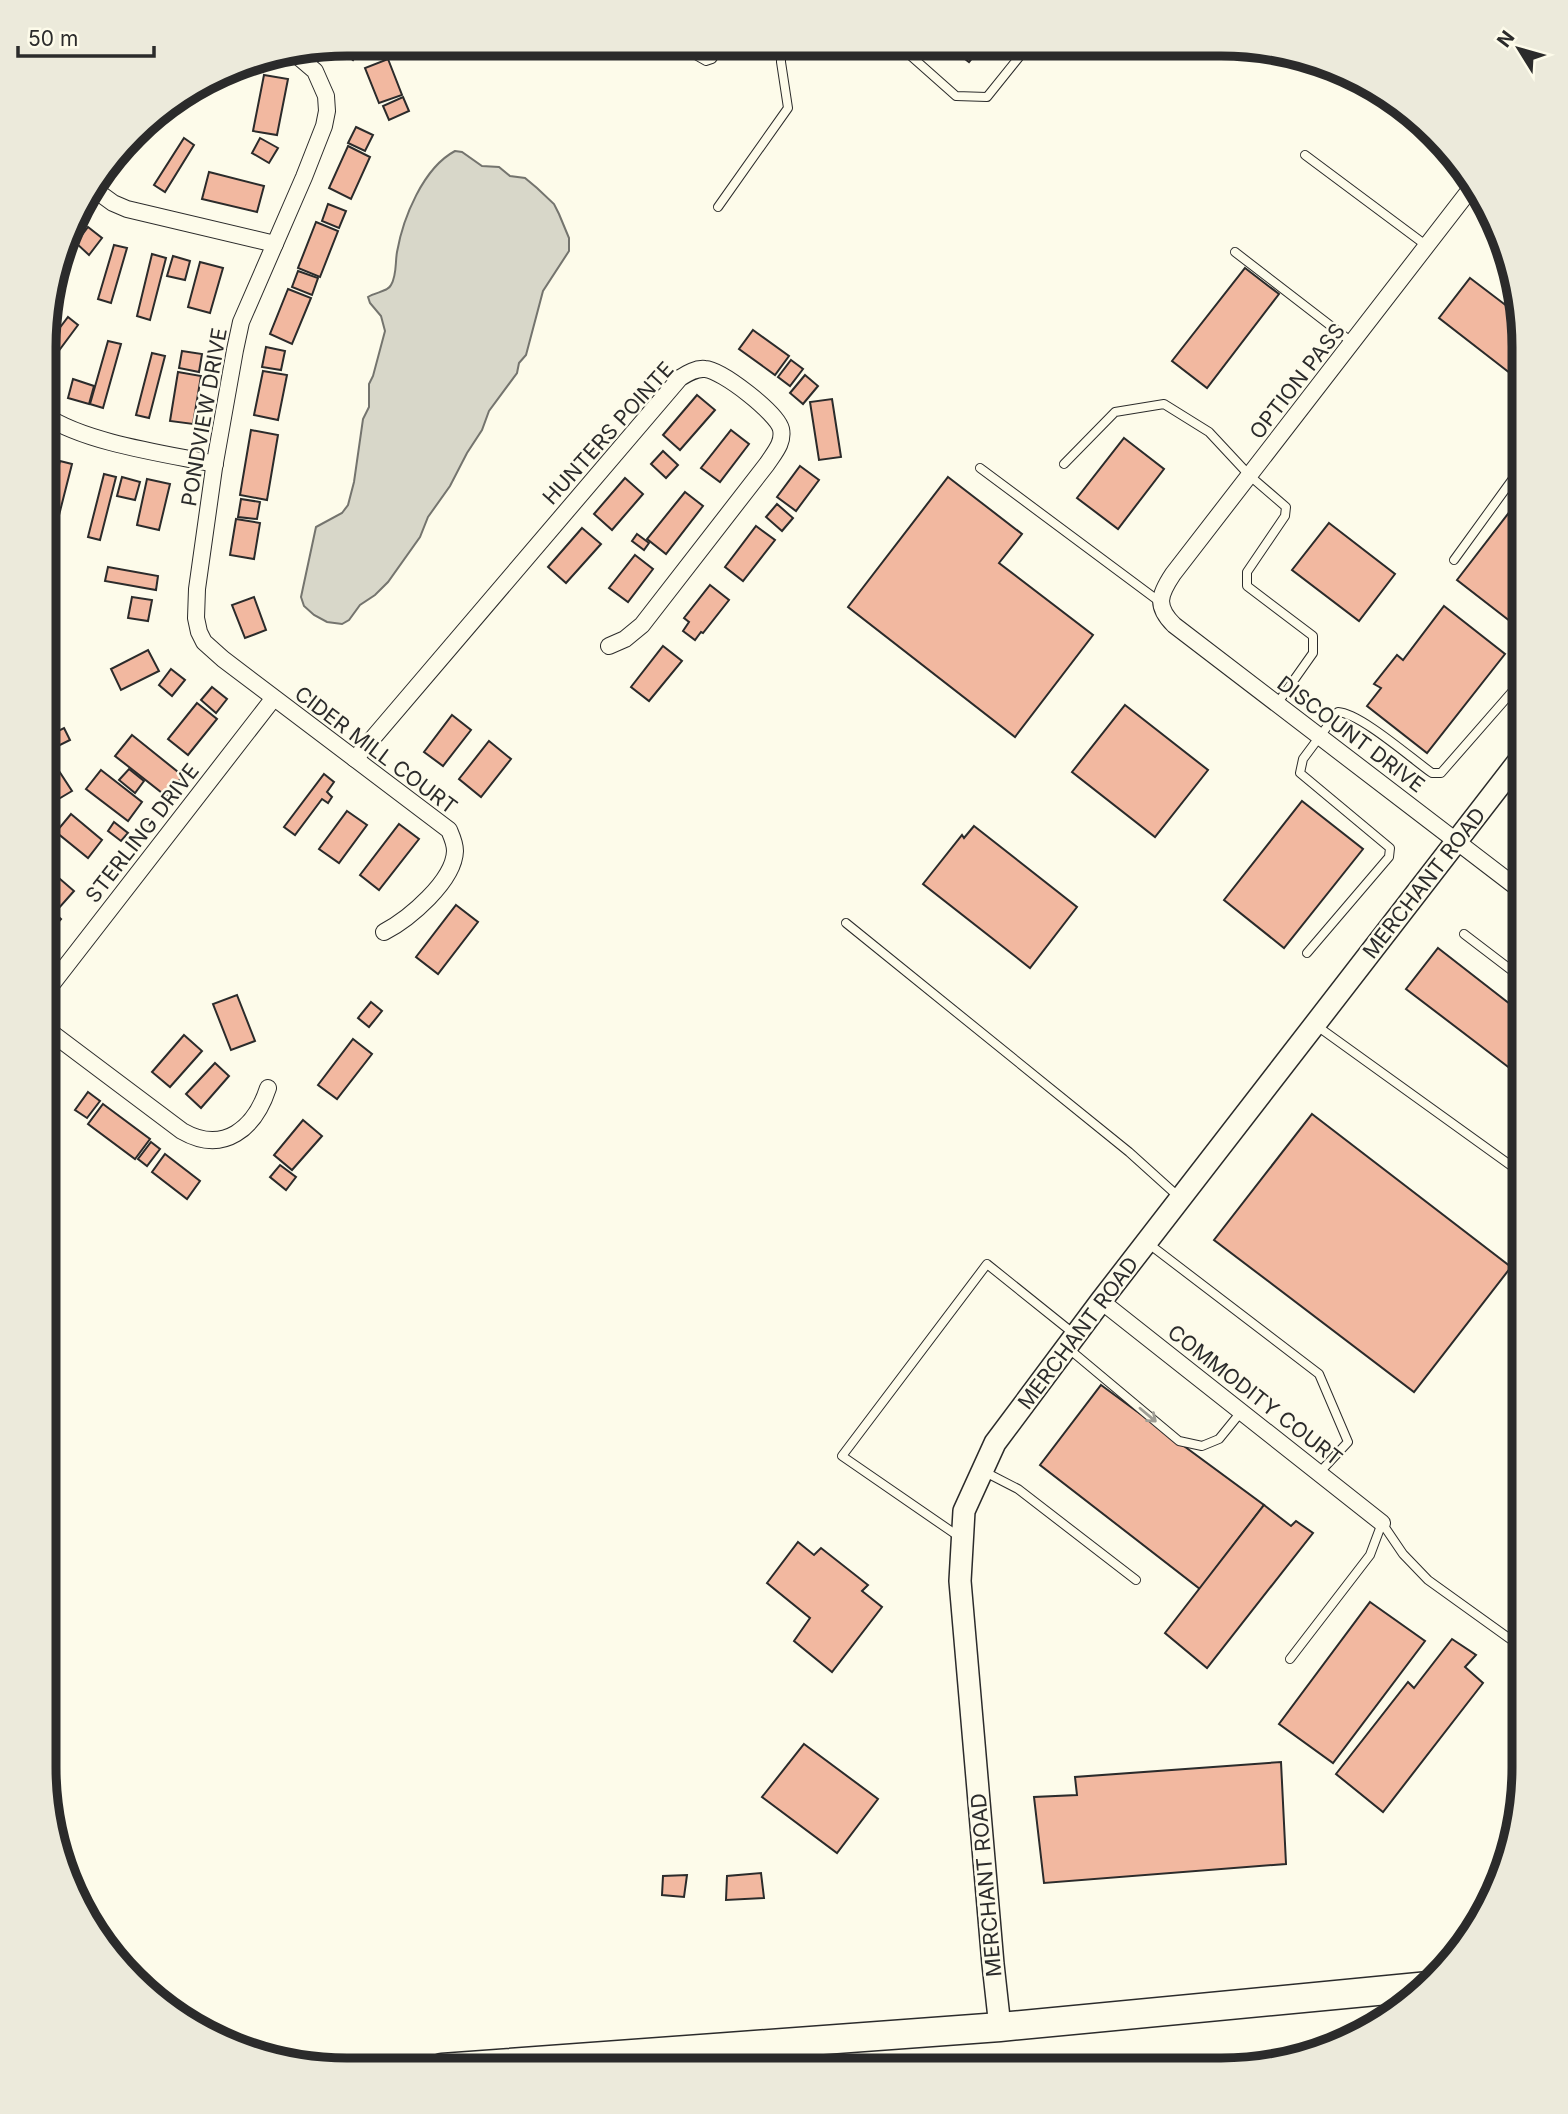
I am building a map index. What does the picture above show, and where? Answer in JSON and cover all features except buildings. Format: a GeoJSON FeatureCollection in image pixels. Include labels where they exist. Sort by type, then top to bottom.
{"type":"FeatureCollection","features":[{"type":"Feature","properties":{"kind":"highway"},"geometry":{"type":"LineString","coordinates":[[578,2058],[1000,2027],[1411,1988]]}},
{"type":"Feature","properties":{"kind":"street","name":"PONDVIEW DRIVE"},"geometry":{"type":"LineString","coordinates":[[273,699],[204,642],[196,618],[197,589],[215,464],[241,322],[319,139],[327,111],[326,96],[315,71],[302,59]]}},
{"type":"Feature","properties":{"kind":"street","name":"OPTION PASS"},"geometry":{"type":"LineString","coordinates":[[1160,602],[1164,587],[1173,574],[1468,193]]}},
{"type":"Feature","properties":{"kind":"street"},"geometry":{"type":"LineString","coordinates":[[100,194],[127,209],[275,244]]}},
{"type":"Feature","properties":{"kind":"street","name":"HUNTERS POINTE"},"geometry":{"type":"LineString","coordinates":[[355,759],[680,378],[703,368],[715,371],[771,412],[778,421],[781,439],[778,448],[642,625],[625,639],[610,646]]}},
{"type":"Feature","properties":{"kind":"street"},"geometry":{"type":"LineString","coordinates":[[56,422],[71,431],[103,440],[215,464]]}},
{"type":"Feature","properties":{"kind":"street","name":"DISCOUNT DRIVE"},"geometry":{"type":"LineString","coordinates":[[1160,602],[1165,616],[1174,625],[1512,884]]}},
{"type":"Feature","properties":{"kind":"street","name":"CIDER MILL COURT"},"geometry":{"type":"LineString","coordinates":[[273,699],[441,822],[454,840],[452,863],[442,879],[408,918],[384,932]]}},
{"type":"Feature","properties":{"kind":"street","name":"STERLING DRIVE"},"geometry":{"type":"LineString","coordinates":[[56,979],[273,699]]}},
{"type":"Feature","properties":{"kind":"street","name":"MERCHANT ROAD"},"geometry":{"type":"LineString","coordinates":[[1000,2027],[960,1581],[964,1511],[995,1443],[1180,1198],[1512,770]]}},
{"type":"Feature","properties":{"kind":"street"},"geometry":{"type":"LineString","coordinates":[[56,1036],[182,1131],[200,1139],[217,1141],[232,1137],[245,1129],[257,1114],[268,1088]]}},
{"type":"Feature","properties":{"kind":"street","name":"COMMODITY COURT"},"geometry":{"type":"LineString","coordinates":[[1101,1301],[1382,1523]]}},
{"type":"Feature","properties":{"kind":"lane"},"geometry":{"type":"LineString","coordinates":[[697,56],[706,61],[714,56]]}},
{"type":"Feature","properties":{"kind":"lane"},"geometry":{"type":"LineString","coordinates":[[718,207],[788,108],[781,56]]}},
{"type":"Feature","properties":{"kind":"lane"},"geometry":{"type":"LineString","coordinates":[[911,56],[956,96],[987,97],[1020,56]]}},
{"type":"Feature","properties":{"kind":"lane"},"geometry":{"type":"LineString","coordinates":[[1305,155],[1427,246]]}},
{"type":"Feature","properties":{"kind":"lane"},"geometry":{"type":"LineString","coordinates":[[1235,252],[1353,343]]}},
{"type":"Feature","properties":{"kind":"lane"},"geometry":{"type":"LineString","coordinates":[[1064,464],[1115,412],[1164,404],[1209,432],[1250,476],[1286,507],[1285,516],[1247,572],[1247,586],[1313,636],[1313,653],[1277,704]]}},
{"type":"Feature","properties":{"kind":"lane"},"geometry":{"type":"LineString","coordinates":[[980,468],[1160,602]]}},
{"type":"Feature","properties":{"kind":"lane"},"geometry":{"type":"LineString","coordinates":[[1454,560],[1512,481]]}},
{"type":"Feature","properties":{"kind":"lane"},"geometry":{"type":"LineString","coordinates":[[1307,953],[1389,857],[1390,848],[1300,773],[1303,759],[1319,736],[1338,712],[1345,713],[1364,723],[1432,773],[1441,773],[1512,692]]}},
{"type":"Feature","properties":{"kind":"lane"},"geometry":{"type":"LineString","coordinates":[[846,923],[1129,1152],[1180,1198]]}},
{"type":"Feature","properties":{"kind":"lane"},"geometry":{"type":"LineString","coordinates":[[1464,934],[1512,968]]}},
{"type":"Feature","properties":{"kind":"lane"},"geometry":{"type":"LineString","coordinates":[[1315,1024],[1512,1166]]}},
{"type":"Feature","properties":{"kind":"lane"},"geometry":{"type":"LineString","coordinates":[[1147,1242],[1319,1374],[1348,1442],[1319,1473]]}},
{"type":"Feature","properties":{"kind":"lane"},"geometry":{"type":"LineString","coordinates":[[962,1539],[842,1456],[987,1264],[1071,1341],[1100,1374],[1179,1441],[1202,1446],[1219,1439],[1241,1412]]}},
{"type":"Feature","properties":{"kind":"lane"},"geometry":{"type":"LineString","coordinates":[[983,1471],[1018,1489],[1136,1580]]}},
{"type":"Feature","properties":{"kind":"lane"},"geometry":{"type":"LineString","coordinates":[[1382,1523],[1404,1554],[1428,1580],[1512,1640]]}},
{"type":"Feature","properties":{"kind":"lane"},"geometry":{"type":"LineString","coordinates":[[1290,1659],[1370,1555],[1382,1523]]}},
{"type":"Feature","properties":{"kind":"shaded area"},"geometry":{"type":"Polygon","coordinates":[[[455,151],[462,152],[482,166],[499,167],[510,176],[525,178],[537,188],[554,204],[569,238],[569,251],[543,291],[526,355],[519,363],[517,373],[489,411],[482,430],[450,486],[428,517],[420,537],[388,582],[360,605],[349,620],[342,624],[327,622],[304,606],[301,597],[316,527],[342,513],[348,505],[354,482],[363,419],[369,407],[369,384],[385,331],[381,316],[368,297],[391,285],[404,224],[416,195],[433,169],[455,151]]]}}]}
